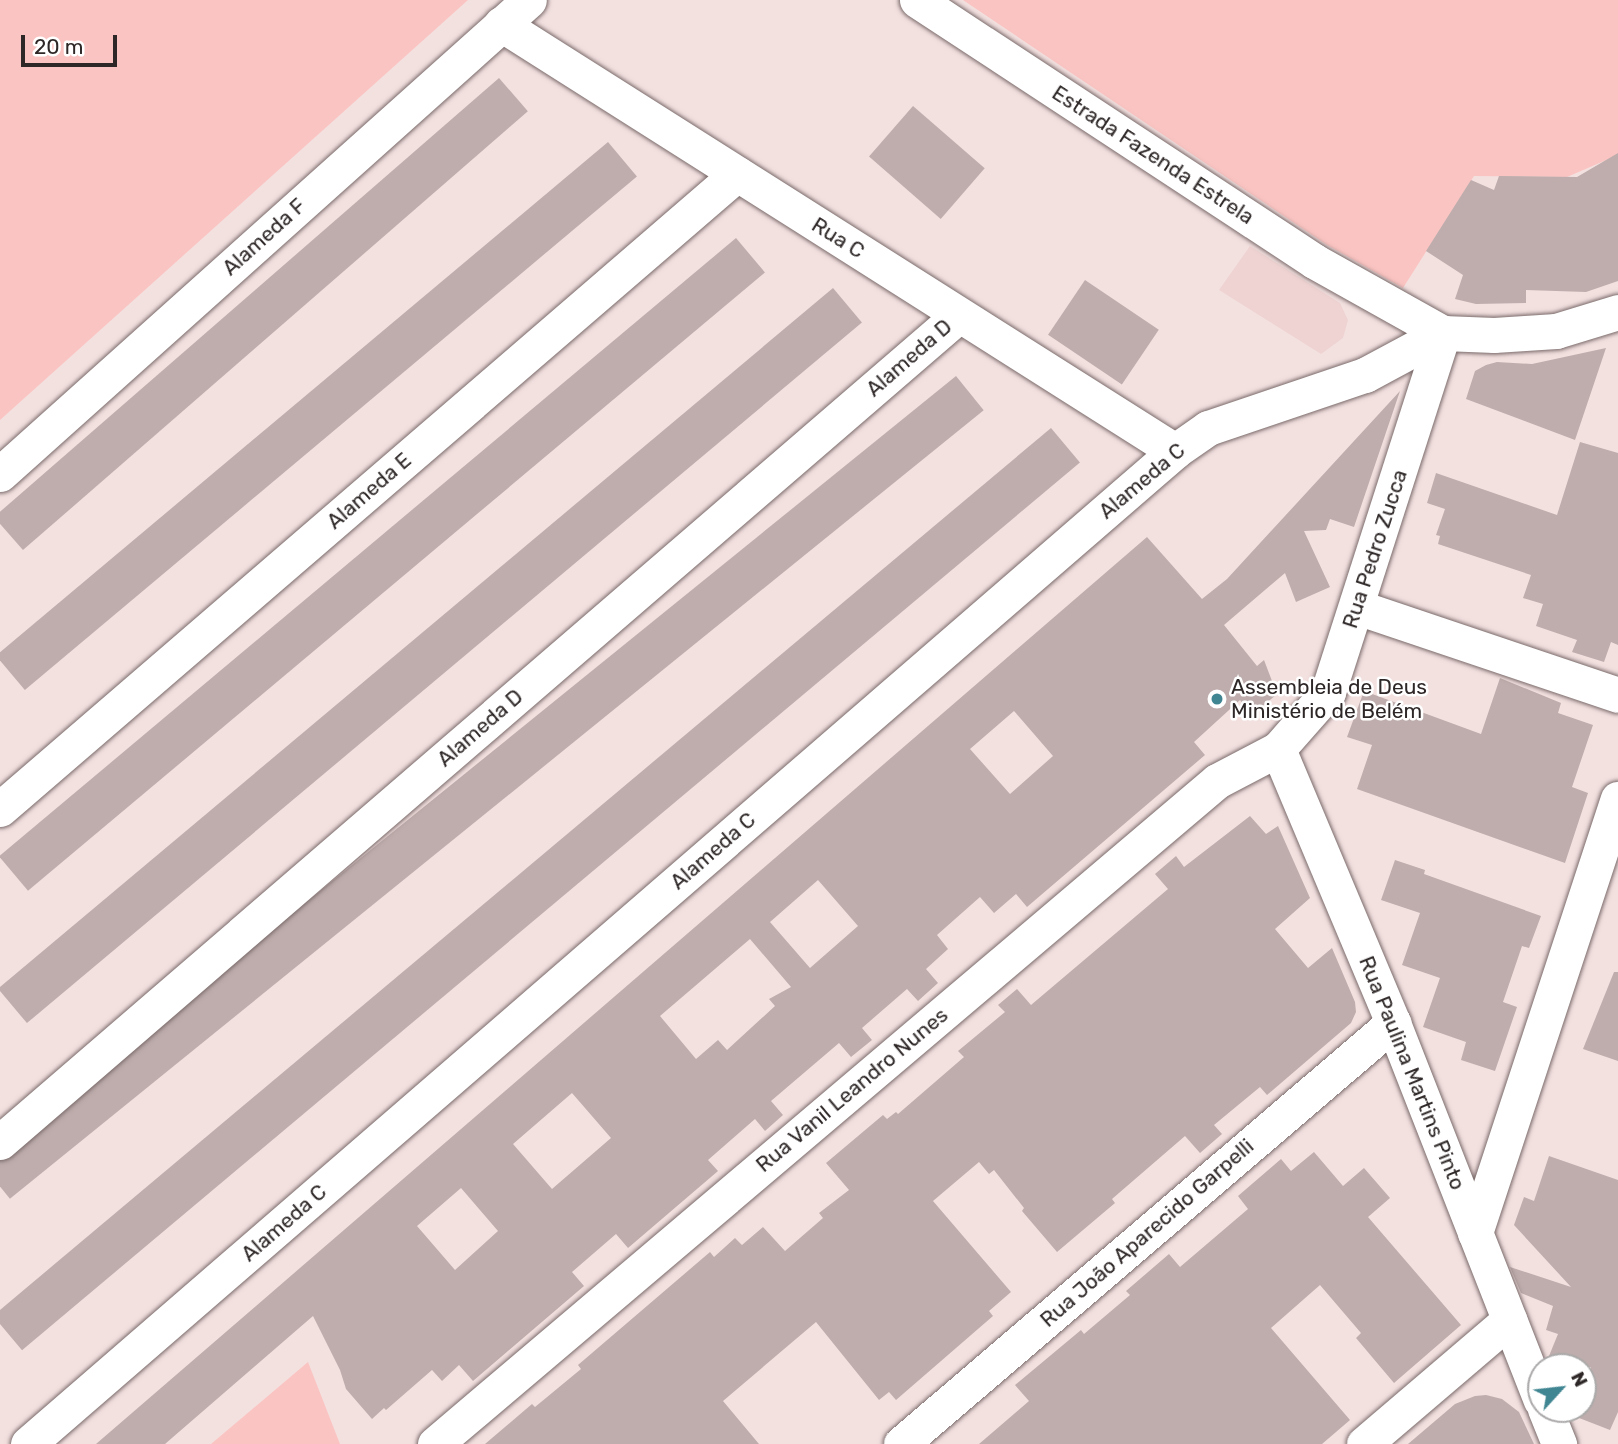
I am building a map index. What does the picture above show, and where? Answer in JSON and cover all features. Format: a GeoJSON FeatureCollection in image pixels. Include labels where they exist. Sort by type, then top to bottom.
{"type":"FeatureCollection","features":[{"type":"Feature","properties":{"kind":"street","name":"Alameda F"},"geometry":{"type":"LineString","coordinates":[[0,474],[528,0]]}},
{"type":"Feature","properties":{"kind":"street","name":"Estrada Fazenda Estrela"},"geometry":{"type":"LineString","coordinates":[[917,0],[1314,261],[1443,333]]}},
{"type":"Feature","properties":{"kind":"street","name":"Rua C"},"geometry":{"type":"LineString","coordinates":[[501,24],[1175,451]]}},
{"type":"Feature","properties":{"kind":"street","name":"Alameda E"},"geometry":{"type":"LineString","coordinates":[[0,809],[737,174]]}},
{"type":"Feature","properties":{"kind":"street"},"geometry":{"type":"LineString","coordinates":[[1443,333],[1494,335],[1556,331],[1618,312]]}},
{"type":"Feature","properties":{"kind":"street","name":"Alameda D"},"geometry":{"type":"LineString","coordinates":[[0,1142],[959,314]]}},
{"type":"Feature","properties":{"kind":"street","name":"Alameda C"},"geometry":{"type":"LineString","coordinates":[[28,1444],[1175,451],[1208,428],[1366,375],[1443,333]]}},
{"type":"Feature","properties":{"kind":"street","name":"Rua Pedro Zucca"},"geometry":{"type":"LineString","coordinates":[[1278,749],[1328,692],[1443,333]]}},
{"type":"Feature","properties":{"kind":"street"},"geometry":{"type":"LineString","coordinates":[[1357,607],[1618,695]]}},
{"type":"Feature","properties":{"kind":"street","name":"Rua Paulina Martins Pinto"},"geometry":{"type":"LineString","coordinates":[[1278,749],[1393,1023],[1527,1365]]}},
{"type":"Feature","properties":{"kind":"street","name":"Rua Vanil Leandro Nunes"},"geometry":{"type":"LineString","coordinates":[[435,1444],[1217,780],[1278,749]]}},
{"type":"Feature","properties":{"kind":"street"},"geometry":{"type":"LineString","coordinates":[[1475,1233],[1618,799]]}},
{"type":"Feature","properties":{"kind":"street","name":"Rua João Aparecido Garpelli"},"geometry":{"type":"LineString","coordinates":[[901,1444],[1393,1023]]}},
{"type":"Feature","properties":{"kind":"street"},"geometry":{"type":"LineString","coordinates":[[1364,1444],[1509,1320]]}},
{"type":"Feature","properties":{"kind":"street"},"geometry":{"type":"LineString","coordinates":[[1551,1423],[1559,1444]]}},
{"type":"Feature","properties":{"kind":"shaded area"},"geometry":{"type":"Polygon","coordinates":[[[0,0],[468,0],[0,420],[0,0]]]}},
{"type":"Feature","properties":{"kind":"shaded area"},"geometry":{"type":"Polygon","coordinates":[[[963,0],[1618,0],[1618,155],[1567,177],[1474,176],[1403,288],[1327,245],[963,0]]]}},
{"type":"Feature","properties":{"kind":"shaded area"},"geometry":{"type":"Polygon","coordinates":[[[1250,246],[1340,303],[1348,320],[1343,338],[1321,354],[1219,290],[1250,246]]]}},
{"type":"Feature","properties":{"kind":"shaded area"},"geometry":{"type":"Polygon","coordinates":[[[308,1362],[340,1444],[211,1444],[308,1362]]]}},
{"type":"Feature","properties":{"kind":"building"},"geometry":{"type":"Polygon","coordinates":[[[499,78],[528,111],[23,550],[0,524],[0,512],[499,78]]]}},
{"type":"Feature","properties":{"kind":"building"},"geometry":{"type":"Polygon","coordinates":[[[913,106],[985,168],[941,219],[869,157],[913,106]]]}},
{"type":"Feature","properties":{"kind":"building"},"geometry":{"type":"Polygon","coordinates":[[[608,142],[637,176],[25,690],[0,660],[0,652],[608,142]]]}},
{"type":"Feature","properties":{"kind":"building"},"geometry":{"type":"Polygon","coordinates":[[[1618,153],[1618,281],[1586,292],[1526,290],[1526,303],[1476,304],[1455,299],[1463,275],[1426,251],[1471,180],[1494,190],[1499,176],[1577,177],[1618,153]]]}},
{"type":"Feature","properties":{"kind":"building"},"geometry":{"type":"Polygon","coordinates":[[[736,238],[765,272],[28,891],[0,856],[736,238]]]}},
{"type":"Feature","properties":{"kind":"building"},"geometry":{"type":"Polygon","coordinates":[[[1085,280],[1159,330],[1122,384],[1048,335],[1085,280]]]}},
{"type":"Feature","properties":{"kind":"building"},"geometry":{"type":"Polygon","coordinates":[[[833,288],[862,322],[27,1023],[0,991],[0,987],[833,288]]]}},
{"type":"Feature","properties":{"kind":"building"},"geometry":{"type":"Polygon","coordinates":[[[1606,348],[1575,440],[1466,399],[1475,371],[1486,365],[1497,362],[1532,364],[1606,348]]]}},
{"type":"Feature","properties":{"kind":"building"},"geometry":{"type":"Polygon","coordinates":[[[956,376],[984,410],[10,1199],[0,1186],[0,1150],[956,376]]]}},
{"type":"Feature","properties":{"kind":"building"},"geometry":{"type":"Polygon","coordinates":[[[1400,391],[1354,527],[1330,519],[1326,530],[1304,531],[1330,587],[1296,602],[1285,573],[1224,625],[1257,666],[1264,660],[1277,694],[1252,715],[1240,700],[1194,742],[1205,755],[1027,907],[1016,894],[994,913],[980,897],[937,935],[948,949],[926,969],[938,983],[918,1001],[907,989],[862,1028],[872,1040],[851,1057],[839,1043],[771,1101],[783,1115],[765,1131],[755,1119],[708,1160],[718,1171],[628,1248],[616,1234],[572,1272],[584,1286],[473,1381],[459,1365],[442,1381],[432,1370],[372,1419],[346,1389],[340,1370],[313,1316],[165,1444],[96,1444],[1147,537],[1202,599],[1227,579],[1400,391]],[[1014,711],[970,749],[1010,794],[1053,756],[1014,711]],[[818,880],[770,922],[810,968],[858,926],[818,880]],[[750,939],[660,1016],[696,1059],[718,1040],[727,1050],[775,1006],[769,999],[791,987],[750,939]],[[572,1093],[513,1144],[552,1189],[611,1138],[572,1093]],[[461,1188],[417,1226],[455,1270],[498,1231],[461,1188]]]}},
{"type":"Feature","properties":{"kind":"building"},"geometry":{"type":"Polygon","coordinates":[[[1051,428],[1080,462],[22,1350],[0,1324],[0,1310],[1051,428]]]}},
{"type":"Feature","properties":{"kind":"building"},"geometry":{"type":"Polygon","coordinates":[[[1580,442],[1618,453],[1618,645],[1611,642],[1604,662],[1572,652],[1577,640],[1536,626],[1543,604],[1523,598],[1531,575],[1438,544],[1440,536],[1436,535],[1445,509],[1427,503],[1436,473],[1557,515],[1580,442]]]}},
{"type":"Feature","properties":{"kind":"building"},"geometry":{"type":"Polygon","coordinates":[[[1500,678],[1561,703],[1558,713],[1593,725],[1572,787],[1588,793],[1565,863],[1357,789],[1372,745],[1347,737],[1364,691],[1481,734],[1500,678]]]}},
{"type":"Feature","properties":{"kind":"building"},"geometry":{"type":"Polygon","coordinates":[[[1250,816],[1266,834],[1278,826],[1310,898],[1275,929],[1308,968],[1332,948],[1355,1002],[1356,1012],[1351,1023],[1267,1095],[1260,1087],[1214,1125],[1222,1134],[1200,1153],[1185,1136],[1112,1199],[1115,1203],[1057,1252],[1022,1211],[1024,1208],[994,1170],[989,1174],[979,1162],[933,1201],[1011,1292],[989,1311],[993,1316],[896,1400],[889,1392],[879,1400],[816,1322],[723,1401],[759,1444],[485,1444],[532,1404],[535,1407],[581,1369],[578,1365],[710,1252],[714,1257],[735,1238],[742,1245],[763,1227],[785,1251],[823,1218],[819,1213],[849,1190],[826,1163],[883,1115],[887,1119],[896,1112],[898,1114],[964,1057],[958,1051],[1005,1012],[998,1005],[1017,989],[1031,1005],[1168,889],[1155,874],[1176,856],[1184,867],[1250,816]]]}},
{"type":"Feature","properties":{"kind":"building"},"geometry":{"type":"Polygon","coordinates":[[[1395,860],[1425,870],[1424,874],[1541,916],[1529,948],[1522,946],[1503,1002],[1517,1007],[1495,1071],[1461,1060],[1466,1042],[1423,1027],[1440,978],[1402,965],[1420,913],[1381,900],[1395,860]]]}},
{"type":"Feature","properties":{"kind":"building"},"geometry":{"type":"Polygon","coordinates":[[[1614,972],[1618,972],[1618,1061],[1583,1049],[1614,972]]]}},
{"type":"Feature","properties":{"kind":"building"},"geometry":{"type":"Polygon","coordinates":[[[1314,1152],[1343,1186],[1364,1168],[1390,1198],[1368,1217],[1461,1325],[1394,1383],[1356,1338],[1361,1333],[1320,1285],[1271,1328],[1350,1420],[1322,1444],[979,1444],[1029,1401],[1015,1385],[1081,1330],[1084,1334],[1130,1295],[1126,1291],[1169,1254],[1180,1267],[1248,1209],[1238,1196],[1281,1159],[1291,1171],[1314,1152]]]}},
{"type":"Feature","properties":{"kind":"building"},"geometry":{"type":"Polygon","coordinates":[[[1549,1156],[1618,1180],[1618,1412],[1610,1430],[1592,1423],[1597,1423],[1597,1353],[1550,1353],[1558,1334],[1546,1330],[1553,1306],[1521,1293],[1510,1267],[1571,1287],[1514,1225],[1524,1197],[1534,1201],[1549,1156]]]}},
{"type":"Feature","properties":{"kind":"building"},"geometry":{"type":"Polygon","coordinates":[[[1486,1395],[1502,1399],[1519,1412],[1534,1444],[1408,1444],[1455,1404],[1475,1396],[1486,1395]]]}},
{"type":"Feature","properties":{"kind":"place","name":"Assembleia de Deus Ministério de Belém"},"geometry":{"type":"Point","coordinates":[1217,699]}}]}
